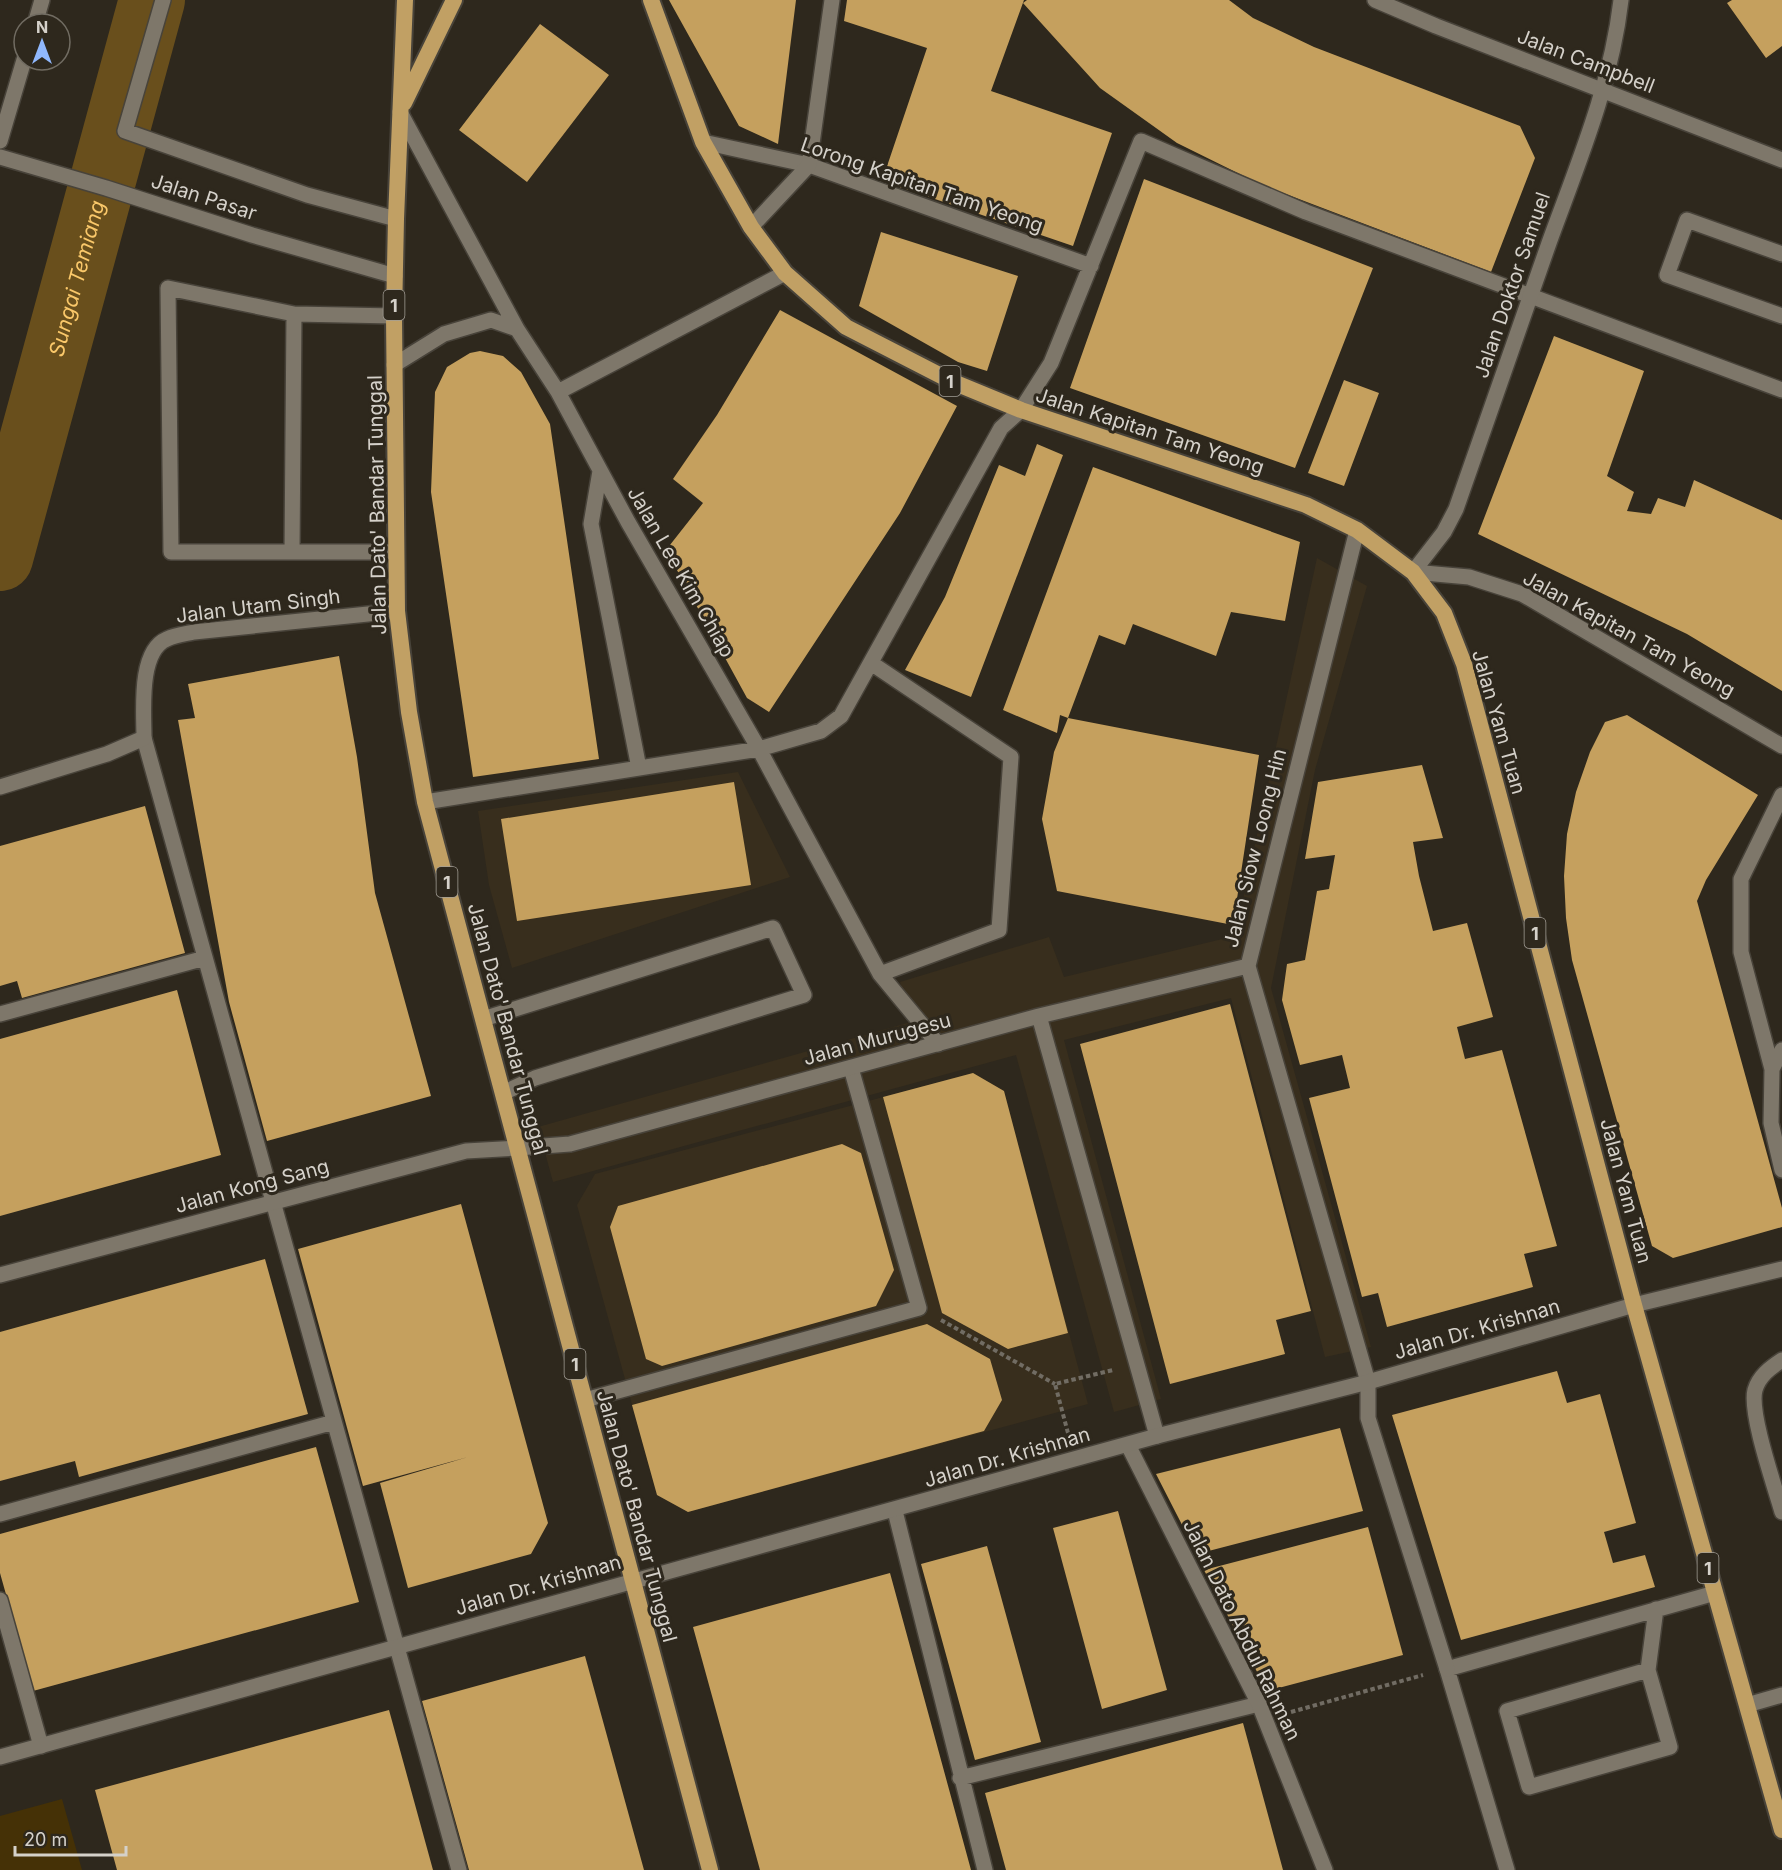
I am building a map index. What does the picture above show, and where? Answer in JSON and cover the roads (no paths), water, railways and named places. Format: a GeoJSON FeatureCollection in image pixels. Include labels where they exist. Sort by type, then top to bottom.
{"type":"FeatureCollection","features":[{"type":"Feature","properties":{"kind":"highway","name":"Jalan Dato' Bandar Tunggal"},"geometry":{"type":"LineString","coordinates":[[405,0],[396,219],[394,365],[397,611],[409,712],[425,802],[710,1870]]}},
{"type":"Feature","properties":{"kind":"highway"},"geometry":{"type":"LineString","coordinates":[[400,112],[454,0]]}},
{"type":"Feature","properties":{"kind":"highway","name":"Jalan Kapitan Tam Yeong"},"geometry":{"type":"LineString","coordinates":[[651,0],[703,142],[751,227],[784,273],[846,327],[953,382],[1021,411],[1306,505],[1357,530],[1413,572]]}},
{"type":"Feature","properties":{"kind":"highway","name":"Jalan Yam Tuan"},"geometry":{"type":"LineString","coordinates":[[1413,572],[1444,613],[1464,664],[1634,1305],[1782,1830]]}},
{"type":"Feature","properties":{"kind":"street"},"geometry":{"type":"LineString","coordinates":[[163,0],[125,131],[307,195],[396,219]]}},
{"type":"Feature","properties":{"kind":"street"},"geometry":{"type":"LineString","coordinates":[[751,227],[809,165],[832,0]]}},
{"type":"Feature","properties":{"kind":"street","name":"Jalan Campbell"},"geometry":{"type":"LineString","coordinates":[[1375,0],[1436,26],[1782,160]]}},
{"type":"Feature","properties":{"kind":"street","name":"Jalan Doktor Samuel"},"geometry":{"type":"LineString","coordinates":[[1413,572],[1444,532],[1456,510],[1604,91],[1621,0]]}},
{"type":"Feature","properties":{"kind":"street"},"geometry":{"type":"LineString","coordinates":[[0,141],[20,72]]}},
{"type":"Feature","properties":{"kind":"street","name":"Jalan Lee Kim Chiap"},"geometry":{"type":"LineString","coordinates":[[400,112],[518,329],[558,392],[600,471],[759,749],[880,974],[938,1044]]}},
{"type":"Feature","properties":{"kind":"street"},"geometry":{"type":"LineString","coordinates":[[425,802],[759,749],[821,731],[841,716],[1001,428],[1021,411],[1051,363],[1141,141],[1306,213],[1782,390]]}},
{"type":"Feature","properties":{"kind":"street","name":"Lorong Kapitan Tam Yeong"},"geometry":{"type":"LineString","coordinates":[[703,142],[809,165],[1091,266]]}},
{"type":"Feature","properties":{"kind":"street","name":"Jalan Pasar"},"geometry":{"type":"LineString","coordinates":[[0,157],[252,235],[395,276]]}},
{"type":"Feature","properties":{"kind":"street"},"geometry":{"type":"LineString","coordinates":[[1782,254],[1687,220],[1667,275],[1782,316]]}},
{"type":"Feature","properties":{"kind":"street"},"geometry":{"type":"LineString","coordinates":[[558,392],[784,273]]}},
{"type":"Feature","properties":{"kind":"street"},"geometry":{"type":"LineString","coordinates":[[394,316],[294,314],[168,288],[171,552],[396,552]]}},
{"type":"Feature","properties":{"kind":"street"},"geometry":{"type":"LineString","coordinates":[[292,552],[294,314]]}},
{"type":"Feature","properties":{"kind":"street"},"geometry":{"type":"LineString","coordinates":[[394,365],[444,334],[492,320],[518,329]]}},
{"type":"Feature","properties":{"kind":"street"},"geometry":{"type":"LineString","coordinates":[[600,471],[591,524],[639,768]]}},
{"type":"Feature","properties":{"kind":"street","name":"Jalan Siow Loong Hin"},"geometry":{"type":"LineString","coordinates":[[1357,530],[1248,966],[1368,1382],[1368,1418],[1508,1870]]}},
{"type":"Feature","properties":{"kind":"street","name":"Jalan Kapitan Tam Yeong"},"geometry":{"type":"LineString","coordinates":[[1413,572],[1469,577],[1522,594],[1782,746]]}},
{"type":"Feature","properties":{"kind":"street","name":"Jalan Utam Singh"},"geometry":{"type":"LineString","coordinates":[[397,611],[194,632],[165,639],[149,658],[145,690],[144,738],[459,1870]]}},
{"type":"Feature","properties":{"kind":"street"},"geometry":{"type":"LineString","coordinates":[[871,663],[1011,757],[999,930],[880,974]]}},
{"type":"Feature","properties":{"kind":"street"},"geometry":{"type":"LineString","coordinates":[[0,786],[108,754],[144,738]]}},
{"type":"Feature","properties":{"kind":"street"},"geometry":{"type":"LineString","coordinates":[[1782,795],[1741,879],[1741,952],[1772,1069],[1771,1123],[1782,1170]]}},
{"type":"Feature","properties":{"kind":"street"},"geometry":{"type":"LineString","coordinates":[[483,1019],[773,928],[804,995],[535,1078],[503,1093]]}},
{"type":"Feature","properties":{"kind":"street"},"geometry":{"type":"LineString","coordinates":[[0,1014],[205,958]]}},
{"type":"Feature","properties":{"kind":"street","name":"Jalan Murugesu"},"geometry":{"type":"LineString","coordinates":[[518,1148],[570,1144],[1039,1016],[1248,966]]}},
{"type":"Feature","properties":{"kind":"street"},"geometry":{"type":"LineString","coordinates":[[1039,1016],[1157,1436]]}},
{"type":"Feature","properties":{"kind":"street"},"geometry":{"type":"LineString","coordinates":[[1772,1069],[1782,1050]]}},
{"type":"Feature","properties":{"kind":"street"},"geometry":{"type":"LineString","coordinates":[[585,1400],[919,1308],[851,1068]]}},
{"type":"Feature","properties":{"kind":"street","name":"Jalan Kong Sang"},"geometry":{"type":"LineString","coordinates":[[0,1275],[466,1151],[518,1148]]}},
{"type":"Feature","properties":{"kind":"street","name":"Jalan Dr. Krishnan"},"geometry":{"type":"LineString","coordinates":[[0,1757],[1157,1436],[1368,1382],[1634,1305],[1782,1269]]}},
{"type":"Feature","properties":{"kind":"street"},"geometry":{"type":"LineString","coordinates":[[1782,1360],[1765,1372],[1755,1391],[1755,1414],[1782,1512]]}},
{"type":"Feature","properties":{"kind":"street"},"geometry":{"type":"LineString","coordinates":[[0,1514],[334,1422]]}},
{"type":"Feature","properties":{"kind":"street","name":"Jalan Dato Abdul Rahman"},"geometry":{"type":"LineString","coordinates":[[1128,1445],[1259,1704],[1325,1870]]}},
{"type":"Feature","properties":{"kind":"street"},"geometry":{"type":"LineString","coordinates":[[895,1510],[960,1778],[985,1870]]}},
{"type":"Feature","properties":{"kind":"street"},"geometry":{"type":"LineString","coordinates":[[1447,1669],[1715,1593]]}},
{"type":"Feature","properties":{"kind":"street"},"geometry":{"type":"LineString","coordinates":[[0,1600],[41,1746]]}},
{"type":"Feature","properties":{"kind":"street"},"geometry":{"type":"LineString","coordinates":[[1648,1670],[1507,1711],[1529,1787],[1670,1747],[1648,1670],[1656,1609]]}},
{"type":"Feature","properties":{"kind":"street"},"geometry":{"type":"LineString","coordinates":[[1747,1705],[1782,1695]]}},
{"type":"Feature","properties":{"kind":"street"},"geometry":{"type":"LineString","coordinates":[[960,1778],[1259,1704]]}},
{"type":"Feature","properties":{"kind":"waterway","name":"Sungai Temiang"},"geometry":{"type":"LineString","coordinates":[[0,558],[152,0]]}}]}
